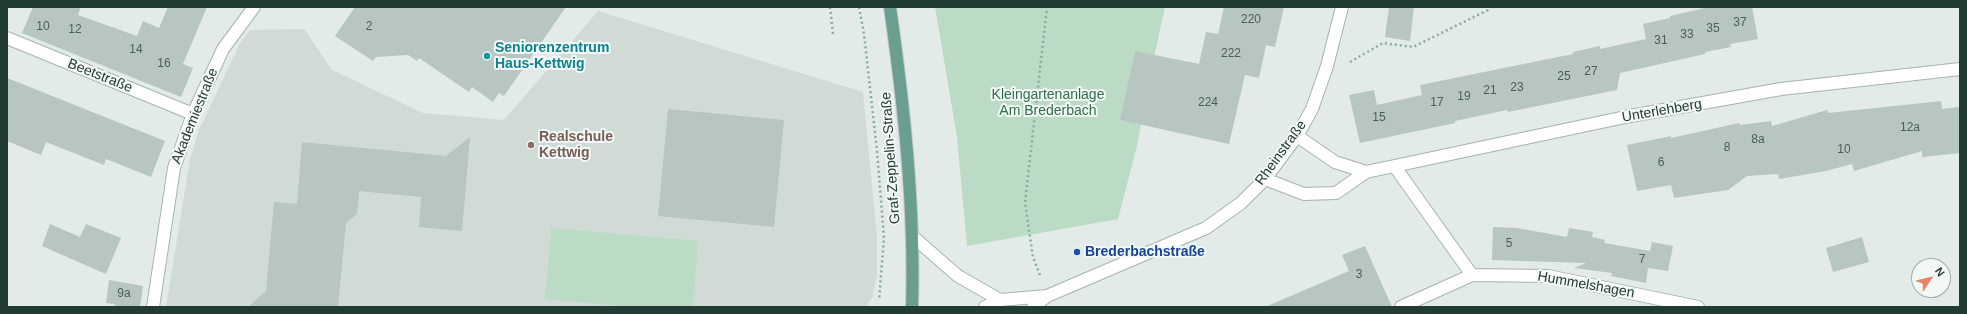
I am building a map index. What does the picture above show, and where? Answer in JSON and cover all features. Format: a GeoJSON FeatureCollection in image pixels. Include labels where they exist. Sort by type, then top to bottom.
{"type":"FeatureCollection","features":[{"type":"Feature","properties":{"kind":"main road","name":"Graf-Zeppelin-Straße"},"geometry":{"type":"LineString","coordinates":[[890,7],[906,138],[912,236],[912,307]]}},
{"type":"Feature","properties":{"kind":"street","name":"Akademiestraße"},"geometry":{"type":"LineString","coordinates":[[153,307],[174,168],[193,114],[223,49],[254,7]]}},
{"type":"Feature","properties":{"kind":"street","name":"Rheinstraße"},"geometry":{"type":"LineString","coordinates":[[1033,307],[1047,296],[1206,228],[1242,203],[1265,179],[1297,136],[1312,109],[1327,66],[1342,7]]}},
{"type":"Feature","properties":{"kind":"street","name":"Beetstraße"},"geometry":{"type":"LineString","coordinates":[[7,38],[193,114]]}},
{"type":"Feature","properties":{"kind":"street","name":"Unterlehberg"},"geometry":{"type":"LineString","coordinates":[[1265,179],[1304,194],[1336,193],[1366,172],[1630,116],[1766,92],[1960,69]]}},
{"type":"Feature","properties":{"kind":"street","name":"Unterlehberg"},"geometry":{"type":"LineString","coordinates":[[1297,136],[1335,162],[1366,172]]}},
{"type":"Feature","properties":{"kind":"street"},"geometry":{"type":"LineString","coordinates":[[1395,167],[1472,275]]}},
{"type":"Feature","properties":{"kind":"street"},"geometry":{"type":"LineString","coordinates":[[912,236],[958,276],[1000,300]]}},
{"type":"Feature","properties":{"kind":"street","name":"Hummelshagen"},"geometry":{"type":"LineString","coordinates":[[1401,307],[1472,275],[1548,276],[1698,307]]}},
{"type":"Feature","properties":{"kind":"street","name":"Rheinstraße"},"geometry":{"type":"LineString","coordinates":[[985,307],[1000,300],[1047,296]]}},
{"type":"Feature","properties":{"kind":"path"},"geometry":{"type":"LineString","coordinates":[[830,7],[833,34]]}},
{"type":"Feature","properties":{"kind":"path"},"geometry":{"type":"LineString","coordinates":[[859,7],[864,34],[877,151],[884,238],[879,300]]}},
{"type":"Feature","properties":{"kind":"path"},"geometry":{"type":"LineString","coordinates":[[1047,7],[1025,203],[1033,257],[1047,296]]}},
{"type":"Feature","properties":{"kind":"path"},"geometry":{"type":"LineString","coordinates":[[1327,66],[1339,69],[1383,43],[1413,47],[1488,10],[1490,7]]}},
{"type":"Feature","properties":{"kind":"shaded area","name":"Realschule Kettwig"},"geometry":{"type":"Polygon","coordinates":[[[598,11],[863,92],[877,237],[877,275],[872,298],[866,307],[166,307],[190,159],[199,130],[240,43],[250,30],[304,29],[332,70],[423,113],[504,120],[598,11]]]}},
{"type":"Feature","properties":{"kind":"green space","name":"Kleingartenanlage Am Brederbach"},"geometry":{"type":"Polygon","coordinates":[[[935,7],[1165,7],[1148,85],[1137,146],[1118,219],[967,246],[957,137],[935,7]]]}},
{"type":"Feature","properties":{"kind":"green space"},"geometry":{"type":"Polygon","coordinates":[[[551,228],[698,241],[693,307],[633,307],[545,299],[551,228]]]}},
{"type":"Feature","properties":{"kind":"building"},"geometry":{"type":"Polygon","coordinates":[[[33,7],[81,7],[78,15],[137,36],[143,21],[159,28],[168,7],[207,7],[183,64],[193,68],[181,97],[22,33],[33,7]]]}},
{"type":"Feature","properties":{"kind":"building","name":"Seniorenzentrum Haus-Kettwig"},"geometry":{"type":"Polygon","coordinates":[[[355,7],[566,7],[504,96],[499,93],[493,102],[472,87],[469,92],[419,58],[417,61],[408,55],[376,57],[373,61],[335,36],[355,7]]]}},
{"type":"Feature","properties":{"kind":"building"},"geometry":{"type":"Polygon","coordinates":[[[1224,7],[1284,7],[1275,47],[1266,45],[1259,78],[1245,75],[1229,144],[1120,120],[1135,51],[1199,64],[1206,32],[1218,34],[1224,7]]]}},
{"type":"Feature","properties":{"kind":"building"},"geometry":{"type":"Polygon","coordinates":[[[1389,7],[1414,7],[1410,41],[1385,37],[1389,7]]]}},
{"type":"Feature","properties":{"kind":"building"},"geometry":{"type":"Polygon","coordinates":[[[1709,7],[1752,7],[1758,39],[1730,44],[1731,47],[1705,52],[1705,54],[1620,73],[1617,90],[1508,112],[1507,110],[1455,121],[1455,123],[1360,143],[1349,95],[1374,90],[1377,105],[1422,95],[1420,85],[1573,54],[1573,52],[1600,46],[1600,49],[1646,39],[1643,24],[1709,7]]]}},
{"type":"Feature","properties":{"kind":"building"},"geometry":{"type":"Polygon","coordinates":[[[7,78],[165,141],[151,177],[106,159],[104,165],[46,142],[41,155],[7,141],[7,78]]]}},
{"type":"Feature","properties":{"kind":"building"},"geometry":{"type":"Polygon","coordinates":[[[1941,101],[1942,109],[1960,107],[1960,153],[1922,157],[1922,151],[1854,171],[1852,164],[1826,171],[1779,179],[1778,174],[1747,176],[1728,190],[1674,198],[1671,185],[1637,191],[1627,145],[1671,136],[1671,138],[1739,123],[1740,125],[1771,121],[1772,126],[1827,110],[1828,113],[1941,101]]]}},
{"type":"Feature","properties":{"kind":"building"},"geometry":{"type":"Polygon","coordinates":[[[668,109],[784,120],[774,227],[658,216],[668,109]]]}},
{"type":"Feature","properties":{"kind":"building"},"geometry":{"type":"Polygon","coordinates":[[[470,137],[462,231],[419,227],[421,197],[359,191],[357,214],[346,223],[338,307],[248,307],[266,291],[274,202],[297,204],[302,142],[446,156],[470,137]]]}},
{"type":"Feature","properties":{"kind":"building"},"geometry":{"type":"Polygon","coordinates":[[[50,224],[80,237],[86,224],[121,238],[106,274],[42,246],[50,224]]]}},
{"type":"Feature","properties":{"kind":"building"},"geometry":{"type":"Polygon","coordinates":[[[1493,227],[1517,228],[1567,237],[1569,228],[1593,232],[1592,237],[1605,240],[1604,243],[1650,251],[1652,242],[1673,246],[1668,271],[1648,268],[1646,283],[1611,276],[1612,273],[1574,268],[1586,263],[1492,260],[1493,227]]]}},
{"type":"Feature","properties":{"kind":"building"},"geometry":{"type":"Polygon","coordinates":[[[1862,237],[1869,262],[1833,272],[1826,248],[1862,237]]]}},
{"type":"Feature","properties":{"kind":"building"},"geometry":{"type":"Polygon","coordinates":[[[1365,246],[1392,307],[1265,307],[1349,271],[1342,255],[1365,246]]]}},
{"type":"Feature","properties":{"kind":"building"},"geometry":{"type":"Polygon","coordinates":[[[109,280],[143,286],[140,307],[115,307],[115,304],[106,303],[109,280]]]}},
{"type":"Feature","properties":{"kind":"place","name":"Seniorenzentrum Haus-Kettwig"},"geometry":{"type":"Point","coordinates":[487,56]}},
{"type":"Feature","properties":{"kind":"place","name":"Realschule Kettwig"},"geometry":{"type":"Point","coordinates":[531,145]}},
{"type":"Feature","properties":{"kind":"place","name":"Brederbachstraße"},"geometry":{"type":"Point","coordinates":[1077,252]}}]}
